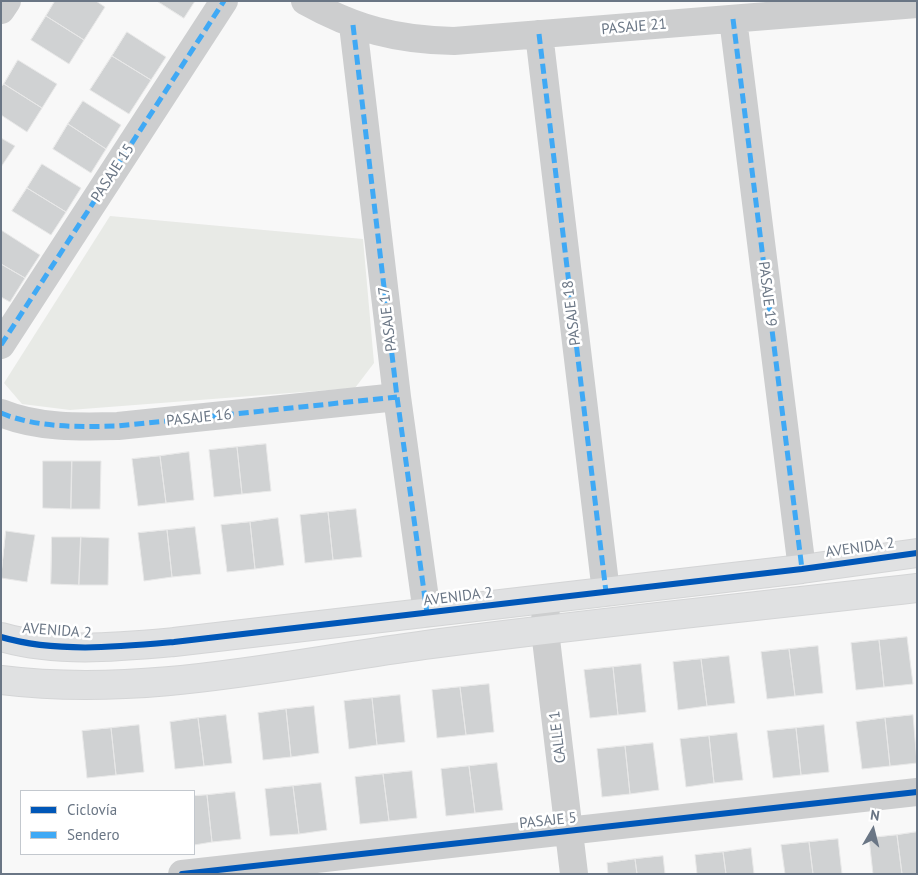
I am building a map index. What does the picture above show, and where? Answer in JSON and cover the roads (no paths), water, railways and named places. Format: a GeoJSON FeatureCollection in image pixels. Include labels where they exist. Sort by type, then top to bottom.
{"type":"FeatureCollection","features":[{"type":"Feature","properties":{"kind":"street"},"geometry":{"type":"LineString","coordinates":[[1,10],[7,1]]}},
{"type":"Feature","properties":{"kind":"street","name":"PASAJE 15"},"geometry":{"type":"LineString","coordinates":[[1,344],[224,1]]}},
{"type":"Feature","properties":{"kind":"street","name":"PASAJE 21"},"geometry":{"type":"LineString","coordinates":[[305,1],[353,25],[377,33],[428,41],[454,41],[917,4]]}},
{"type":"Feature","properties":{"kind":"street","name":"PASAJE 19"},"geometry":{"type":"LineString","coordinates":[[733,19],[802,569]]}},
{"type":"Feature","properties":{"kind":"street","name":"PASAJE 17"},"geometry":{"type":"LineString","coordinates":[[353,25],[397,397],[427,613]]}},
{"type":"Feature","properties":{"kind":"street","name":"PASAJE 18"},"geometry":{"type":"LineString","coordinates":[[538,34],[606,592]]}},
{"type":"Feature","properties":{"kind":"street","name":"PASAJE 16"},"geometry":{"type":"LineString","coordinates":[[1,413],[34,422],[76,427],[118,426],[397,397]]}},
{"type":"Feature","properties":{"kind":"street","name":"AVENIDA 2"},"geometry":{"type":"LineString","coordinates":[[1,638],[16,642],[69,646],[122,647],[802,569],[917,553]]}},
{"type":"Feature","properties":{"kind":"street"},"geometry":{"type":"LineString","coordinates":[[1,680],[63,684],[172,682],[427,645],[917,588]]}},
{"type":"Feature","properties":{"kind":"street","name":"CALLE 1"},"geometry":{"type":"LineString","coordinates":[[546,599],[545,631],[574,874]]}},
{"type":"Feature","properties":{"kind":"street","name":"PASAJE 5"},"geometry":{"type":"LineString","coordinates":[[182,874],[917,792]]}}]}
